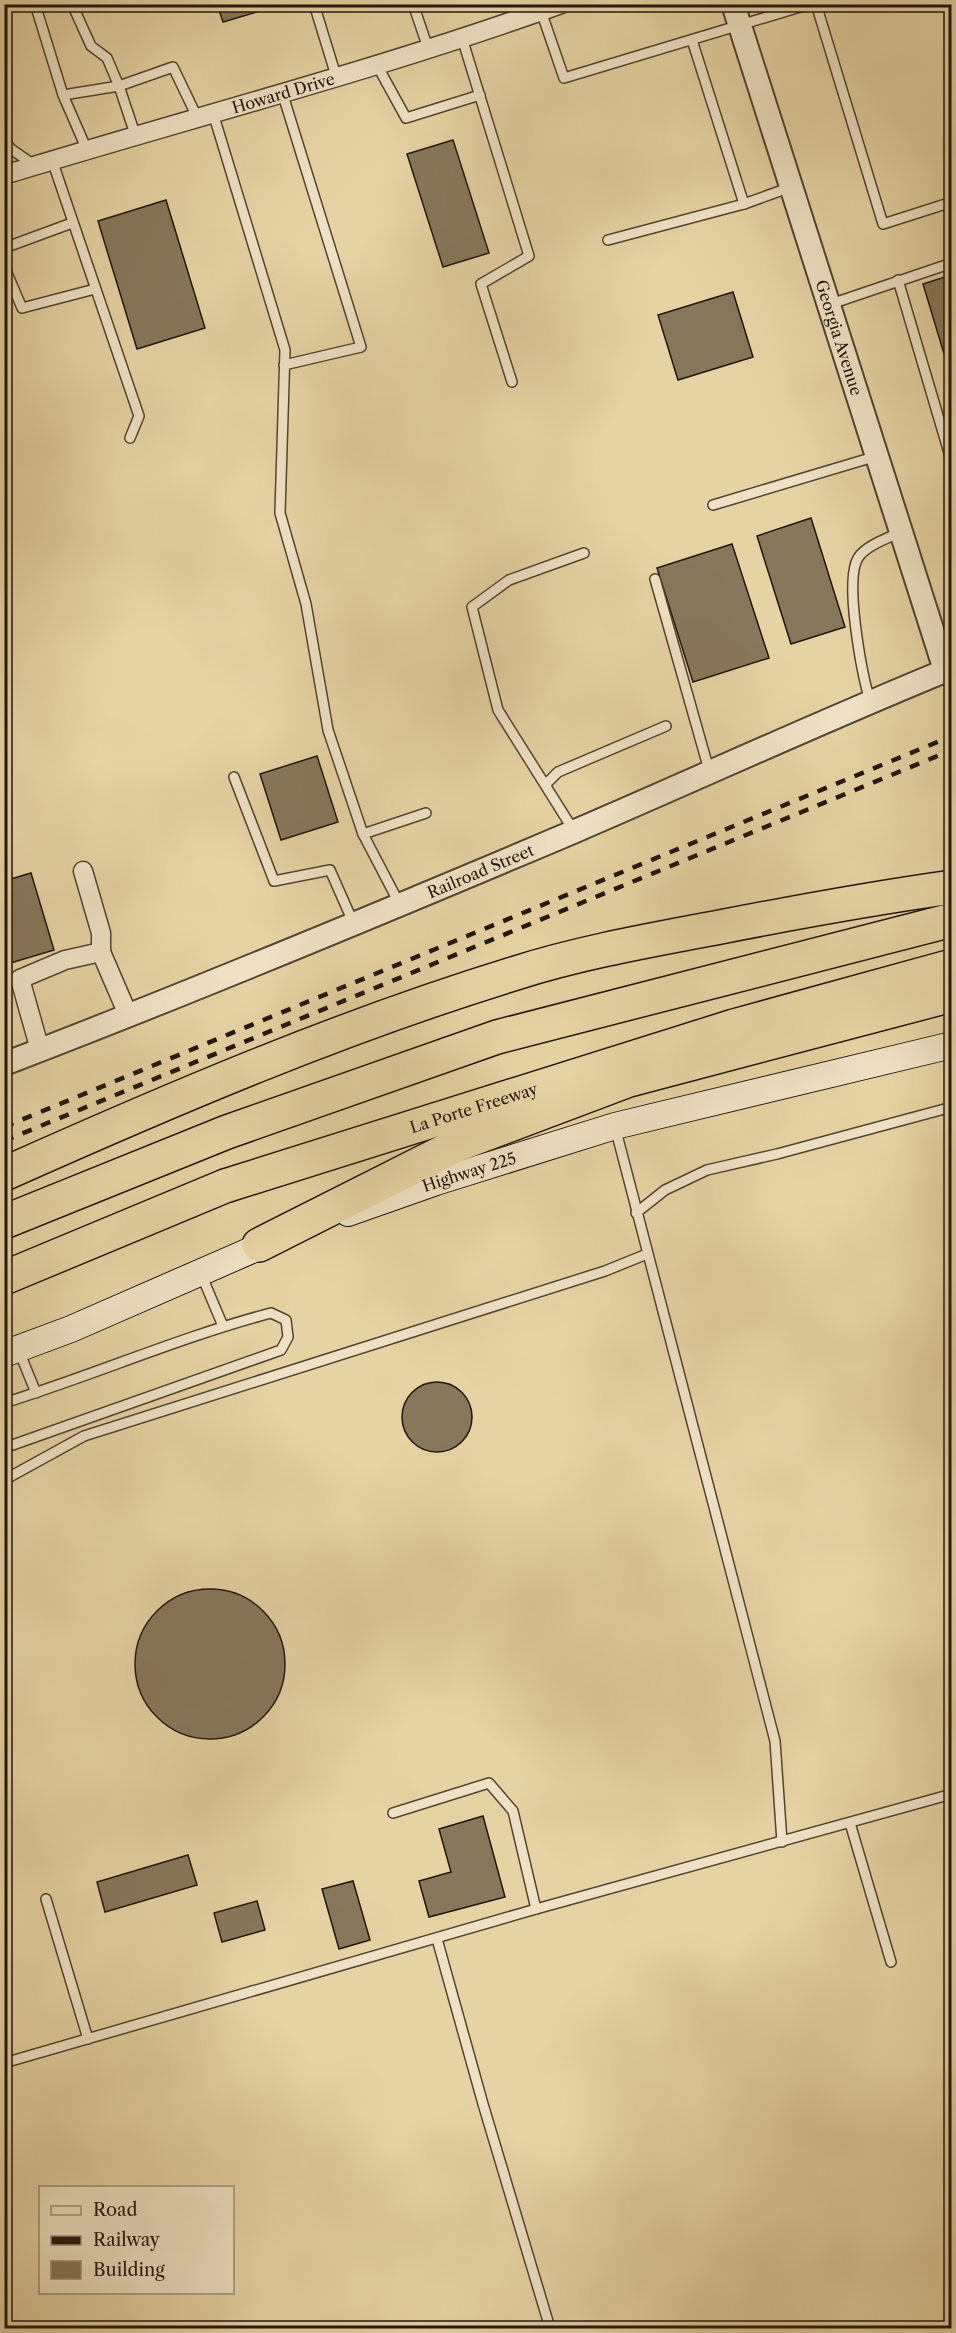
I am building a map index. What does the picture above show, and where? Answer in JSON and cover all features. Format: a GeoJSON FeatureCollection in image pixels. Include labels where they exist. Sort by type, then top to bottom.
{"type":"FeatureCollection","features":[{"type":"Feature","properties":{"kind":"highway"},"geometry":{"type":"LineString","coordinates":[[4,1174],[141,1113],[343,1030],[518,972],[627,944],[875,898],[951,887]]}},
{"type":"Feature","properties":{"kind":"highway"},"geometry":{"type":"LineString","coordinates":[[4,1222],[227,1132],[497,1037],[951,920]]}},
{"type":"Feature","properties":{"kind":"highway","name":"La Porte Freeway"},"geometry":{"type":"LineString","coordinates":[[4,1278],[225,1186],[734,1026],[951,966]]}},
{"type":"Feature","properties":{"kind":"highway"},"geometry":{"type":"LineString","coordinates":[[259,1245],[459,1144],[629,1080],[951,994]]}},
{"type":"Feature","properties":{"kind":"main road","name":"Highway 225"},"geometry":{"type":"LineString","coordinates":[[11,1351],[71,1329],[259,1245],[436,1182],[615,1126],[951,1045]]}},
{"type":"Feature","properties":{"kind":"street","name":"Howard Drive"},"geometry":{"type":"LineString","coordinates":[[4,175],[135,134],[378,67],[561,4]]}},
{"type":"Feature","properties":{"kind":"street","name":"Georgia Avenue"},"geometry":{"type":"LineString","coordinates":[[733,4],[901,532],[948,669]]}},
{"type":"Feature","properties":{"kind":"street","name":"Railroad Street"},"geometry":{"type":"LineString","coordinates":[[4,1064],[129,1017],[574,831],[709,770],[948,669]]}},
{"type":"Feature","properties":{"kind":"street"},"geometry":{"type":"LineString","coordinates":[[83,871],[101,933],[100,952],[129,1017]]}},
{"type":"Feature","properties":{"kind":"street"},"geometry":{"type":"LineString","coordinates":[[40,1050],[20,979],[65,960],[100,952]]}},
{"type":"Feature","properties":{"kind":"lane"},"geometry":{"type":"LineString","coordinates":[[35,4],[63,95],[87,150]]}},
{"type":"Feature","properties":{"kind":"lane"},"geometry":{"type":"LineString","coordinates":[[72,4],[91,46],[107,58],[135,134]]}},
{"type":"Feature","properties":{"kind":"lane"},"geometry":{"type":"LineString","coordinates":[[314,4],[337,79]]}},
{"type":"Feature","properties":{"kind":"lane"},"geometry":{"type":"LineString","coordinates":[[413,4],[428,48]]}},
{"type":"Feature","properties":{"kind":"lane"},"geometry":{"type":"LineString","coordinates":[[541,11],[564,78],[810,4]]}},
{"type":"Feature","properties":{"kind":"lane"},"geometry":{"type":"LineString","coordinates":[[816,4],[883,224],[951,202]]}},
{"type":"Feature","properties":{"kind":"lane"},"geometry":{"type":"LineString","coordinates":[[462,38],[529,256],[481,284],[512,382]]}},
{"type":"Feature","properties":{"kind":"lane"},"geometry":{"type":"LineString","coordinates":[[692,40],[744,204]]}},
{"type":"Feature","properties":{"kind":"lane"},"geometry":{"type":"LineString","coordinates":[[63,95],[119,86],[173,67],[205,115],[285,350],[280,513],[306,604],[328,730],[363,834],[399,903]]}},
{"type":"Feature","properties":{"kind":"lane"},"geometry":{"type":"LineString","coordinates":[[378,67],[406,118],[480,95]]}},
{"type":"Feature","properties":{"kind":"lane"},"geometry":{"type":"LineString","coordinates":[[282,92],[362,347],[284,365]]}},
{"type":"Feature","properties":{"kind":"lane"},"geometry":{"type":"LineString","coordinates":[[4,140],[11,149],[44,163],[72,223],[140,416],[130,438]]}},
{"type":"Feature","properties":{"kind":"lane"},"geometry":{"type":"LineString","coordinates":[[608,240],[744,204],[790,187]]}},
{"type":"Feature","properties":{"kind":"lane"},"geometry":{"type":"LineString","coordinates":[[4,248],[72,223]]}},
{"type":"Feature","properties":{"kind":"lane"},"geometry":{"type":"LineString","coordinates":[[828,305],[951,264]]}},
{"type":"Feature","properties":{"kind":"lane"},"geometry":{"type":"LineString","coordinates":[[4,266],[22,308],[95,289]]}},
{"type":"Feature","properties":{"kind":"lane"},"geometry":{"type":"LineString","coordinates":[[898,280],[951,463]]}},
{"type":"Feature","properties":{"kind":"lane"},"geometry":{"type":"LineString","coordinates":[[713,505],[877,456]]}},
{"type":"Feature","properties":{"kind":"lane"},"geometry":{"type":"LineString","coordinates":[[871,703],[861,664],[853,580],[858,559],[868,549],[901,532]]}},
{"type":"Feature","properties":{"kind":"lane"},"geometry":{"type":"LineString","coordinates":[[574,831],[498,710],[472,607],[509,580],[584,553]]}},
{"type":"Feature","properties":{"kind":"lane"},"geometry":{"type":"LineString","coordinates":[[655,579],[709,770]]}},
{"type":"Feature","properties":{"kind":"lane"},"geometry":{"type":"LineString","coordinates":[[546,784],[558,772],[666,726]]}},
{"type":"Feature","properties":{"kind":"lane"},"geometry":{"type":"LineString","coordinates":[[234,777],[274,881],[330,870],[353,922]]}},
{"type":"Feature","properties":{"kind":"lane"},"geometry":{"type":"LineString","coordinates":[[363,834],[426,813]]}},
{"type":"Feature","properties":{"kind":"lane"},"geometry":{"type":"LineString","coordinates":[[636,1213],[665,1190],[707,1170],[777,1154],[951,1107]]}},
{"type":"Feature","properties":{"kind":"lane"},"geometry":{"type":"LineString","coordinates":[[615,1126],[775,1741],[782,1842]]}},
{"type":"Feature","properties":{"kind":"lane"},"geometry":{"type":"LineString","coordinates":[[4,1480],[84,1436],[605,1271],[647,1254]]}},
{"type":"Feature","properties":{"kind":"lane"},"geometry":{"type":"LineString","coordinates":[[200,1271],[223,1326]]}},
{"type":"Feature","properties":{"kind":"lane"},"geometry":{"type":"LineString","coordinates":[[4,1403],[223,1326],[271,1313],[286,1320],[288,1337],[281,1350],[4,1448]]}},
{"type":"Feature","properties":{"kind":"lane"},"geometry":{"type":"LineString","coordinates":[[11,1351],[36,1393]]}},
{"type":"Feature","properties":{"kind":"lane"},"geometry":{"type":"LineString","coordinates":[[393,1813],[489,1783],[513,1811],[536,1909]]}},
{"type":"Feature","properties":{"kind":"lane"},"geometry":{"type":"LineString","coordinates":[[4,2063],[536,1909],[951,1794]]}},
{"type":"Feature","properties":{"kind":"lane"},"geometry":{"type":"LineString","coordinates":[[850,1823],[891,1962]]}},
{"type":"Feature","properties":{"kind":"lane"},"geometry":{"type":"LineString","coordinates":[[46,1899],[88,2039]]}},
{"type":"Feature","properties":{"kind":"lane"},"geometry":{"type":"LineString","coordinates":[[437,1939],[483,2104],[550,2328]]}},
{"type":"Feature","properties":{"kind":"building"},"geometry":{"type":"Polygon","coordinates":[[[217,4],[270,4],[270,8],[223,22],[217,4]]]}},
{"type":"Feature","properties":{"kind":"building"},"geometry":{"type":"Polygon","coordinates":[[[453,140],[489,253],[443,267],[407,154],[453,140]]]}},
{"type":"Feature","properties":{"kind":"building"},"geometry":{"type":"Polygon","coordinates":[[[166,200],[205,328],[137,349],[98,221],[166,200]]]}},
{"type":"Feature","properties":{"kind":"building"},"geometry":{"type":"Polygon","coordinates":[[[951,275],[951,367],[948,367],[923,284],[951,275]]]}},
{"type":"Feature","properties":{"kind":"building"},"geometry":{"type":"Polygon","coordinates":[[[733,292],[753,357],[678,380],[658,315],[733,292]]]}},
{"type":"Feature","properties":{"kind":"building"},"geometry":{"type":"Polygon","coordinates":[[[811,518],[845,627],[791,644],[757,536],[811,518]]]}},
{"type":"Feature","properties":{"kind":"building"},"geometry":{"type":"Polygon","coordinates":[[[732,544],[769,658],[693,682],[657,568],[732,544]]]}},
{"type":"Feature","properties":{"kind":"building"},"geometry":{"type":"Polygon","coordinates":[[[317,756],[338,822],[281,840],[260,774],[317,756]]]}},
{"type":"Feature","properties":{"kind":"building"},"geometry":{"type":"Polygon","coordinates":[[[31,873],[54,950],[4,965],[4,881],[31,873]]]}},
{"type":"Feature","properties":{"kind":"building"},"geometry":{"type":"Polygon","coordinates":[[[437,1382],[450,1385],[462,1392],[469,1404],[472,1417],[469,1430],[462,1442],[450,1449],[437,1452],[424,1449],[412,1442],[405,1430],[402,1417],[405,1404],[412,1392],[424,1385],[437,1382]]]}},
{"type":"Feature","properties":{"kind":"building"},"geometry":{"type":"Polygon","coordinates":[[[210,1589],[239,1594],[252,1601],[263,1611],[273,1622],[280,1635],[285,1664],[280,1693],[273,1706],[263,1717],[252,1727],[239,1734],[210,1739],[181,1734],[168,1727],[157,1717],[147,1706],[140,1693],[135,1664],[140,1635],[147,1622],[157,1611],[168,1601],[181,1594],[210,1589]]]}},
{"type":"Feature","properties":{"kind":"building"},"geometry":{"type":"Polygon","coordinates":[[[483,1816],[505,1897],[429,1917],[419,1881],[451,1872],[439,1829],[483,1816]]]}},
{"type":"Feature","properties":{"kind":"building"},"geometry":{"type":"Polygon","coordinates":[[[188,1855],[197,1885],[105,1912],[97,1882],[188,1855]]]}},
{"type":"Feature","properties":{"kind":"building"},"geometry":{"type":"Polygon","coordinates":[[[353,1881],[370,1940],[339,1949],[322,1889],[353,1881]]]}},
{"type":"Feature","properties":{"kind":"building"},"geometry":{"type":"Polygon","coordinates":[[[257,1901],[265,1930],[222,1942],[214,1913],[257,1901]]]}},
{"type":"Feature","properties":{"kind":"railway"},"geometry":{"type":"LineString","coordinates":[[4,1127],[952,736]]}},
{"type":"Feature","properties":{"kind":"railway"},"geometry":{"type":"LineString","coordinates":[[4,1141],[952,750]]}}]}
